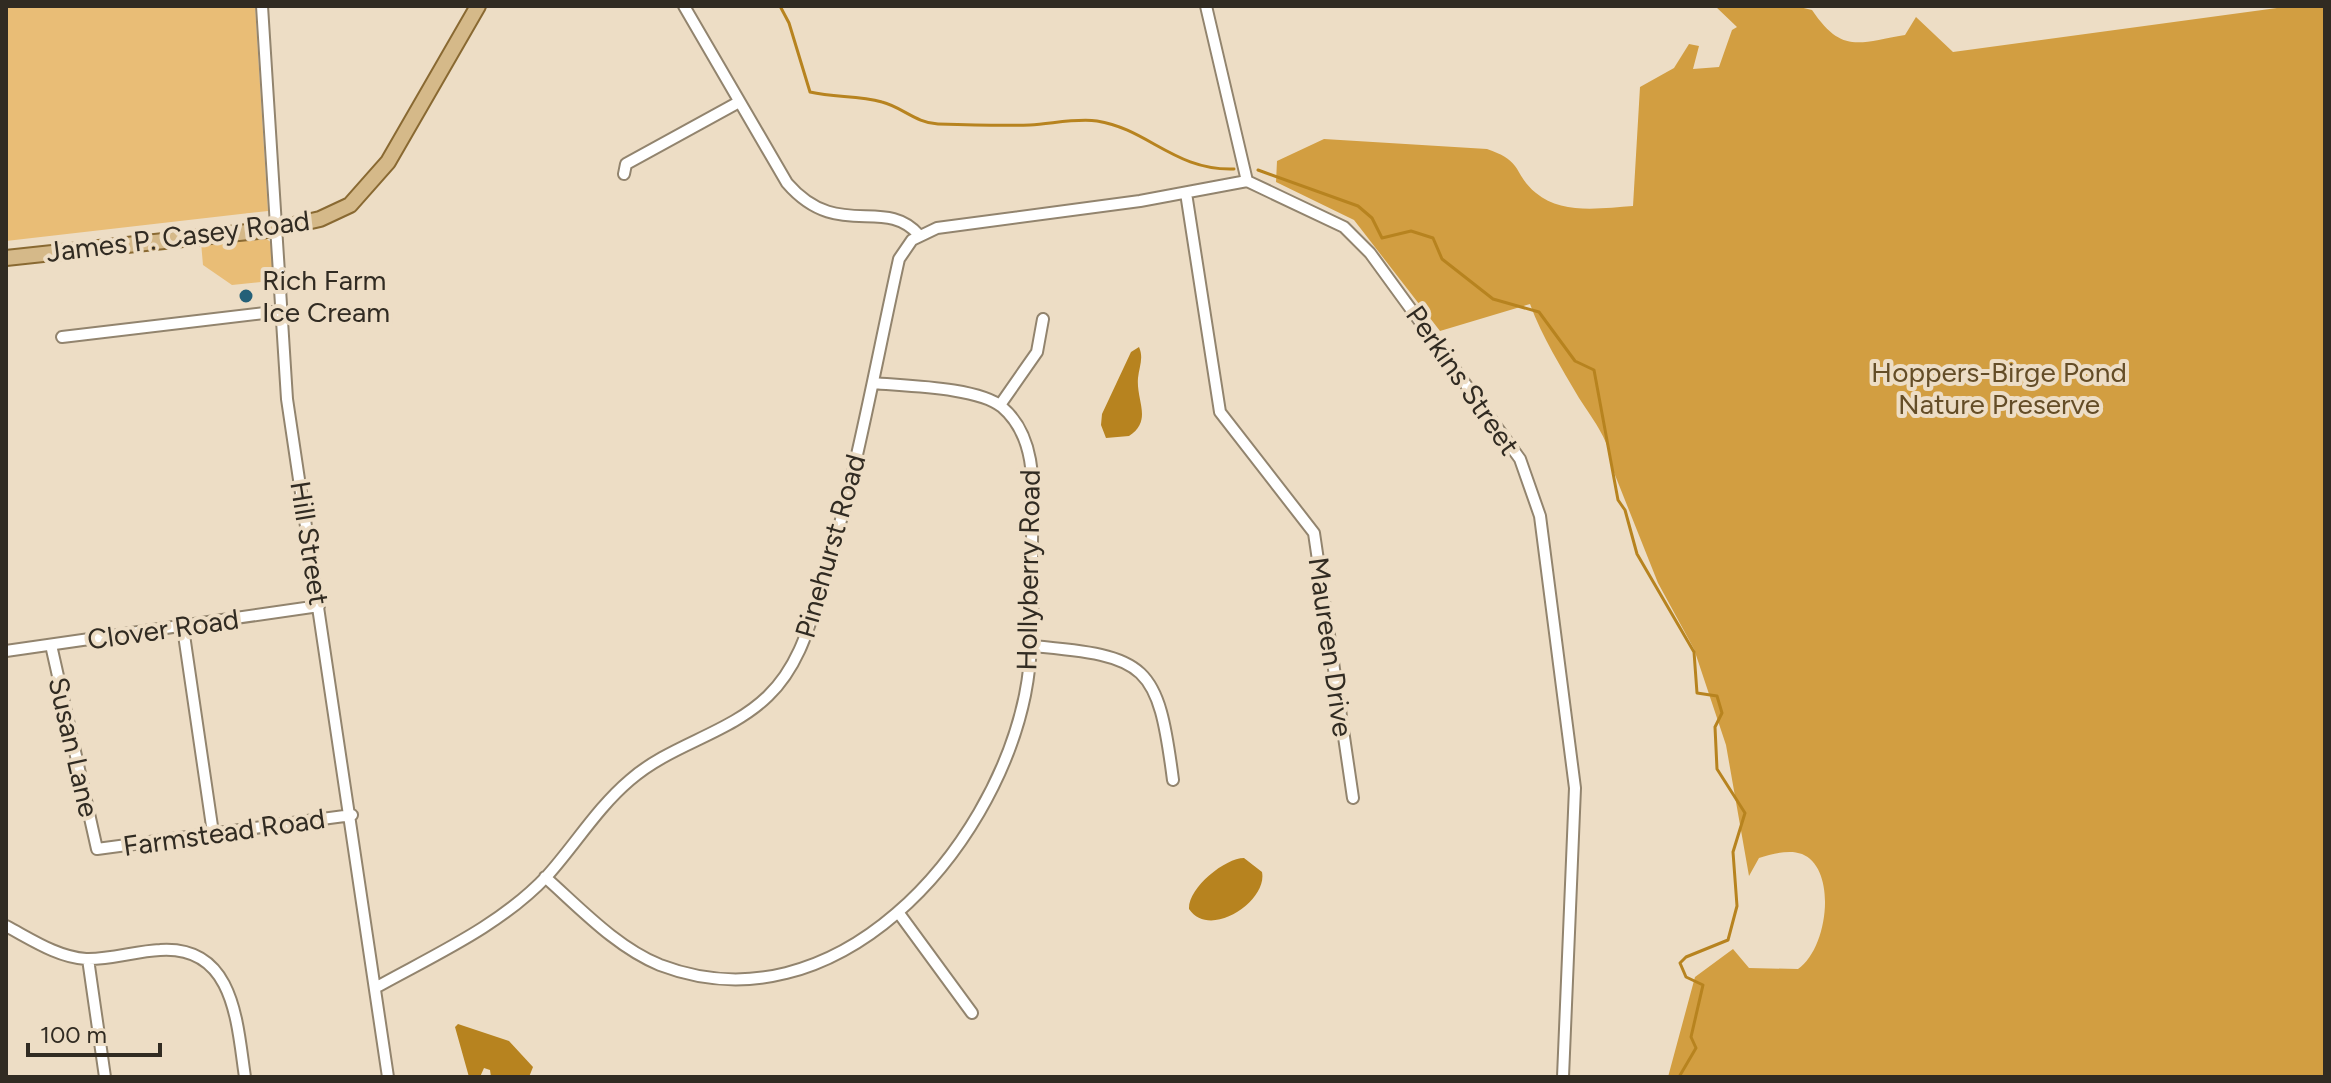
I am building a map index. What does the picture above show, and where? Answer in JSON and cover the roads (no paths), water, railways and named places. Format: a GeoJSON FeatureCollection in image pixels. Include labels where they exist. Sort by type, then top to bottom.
{"type":"FeatureCollection","features":[{"type":"Feature","properties":{"kind":"main road","name":"James P. Casey Road"},"geometry":{"type":"LineString","coordinates":[[6,258],[276,229],[320,219],[350,205],[374,182],[478,6]]}},
{"type":"Feature","properties":{"kind":"street","name":"Hill Street"},"geometry":{"type":"LineString","coordinates":[[262,6],[287,399],[352,815],[388,1077]]}},
{"type":"Feature","properties":{"kind":"street"},"geometry":{"type":"LineString","coordinates":[[684,6],[787,183],[808,204],[841,217],[893,216],[908,222],[919,235],[937,228],[1186,193],[1247,181],[1206,6]]}},
{"type":"Feature","properties":{"kind":"street"},"geometry":{"type":"LineString","coordinates":[[624,174],[626,164],[739,102]]}},
{"type":"Feature","properties":{"kind":"street","name":"Perkins Street"},"geometry":{"type":"LineString","coordinates":[[1247,181],[1344,227],[1409,303],[1520,459],[1540,516],[1575,788],[1563,1077]]}},
{"type":"Feature","properties":{"kind":"street","name":"Maureen Drive"},"geometry":{"type":"LineString","coordinates":[[1186,193],[1220,412],[1314,533],[1353,798]]}},
{"type":"Feature","properties":{"kind":"street","name":"Pinehurst Road"},"geometry":{"type":"LineString","coordinates":[[375,988],[481,929],[545,877],[630,779],[660,758],[739,718],[767,697],[787,674],[807,633],[839,531],[899,259],[904,248],[919,235]]}},
{"type":"Feature","properties":{"kind":"street"},"geometry":{"type":"LineString","coordinates":[[62,337],[282,311]]}},
{"type":"Feature","properties":{"kind":"street"},"geometry":{"type":"LineString","coordinates":[[873,383],[955,390],[1000,405],[1037,352],[1043,319]]}},
{"type":"Feature","properties":{"kind":"street","name":"Hollyberry Road"},"geometry":{"type":"LineString","coordinates":[[545,877],[628,947],[658,964],[691,975],[734,980],[781,975],[838,955],[898,912],[938,873],[975,824],[998,777],[1016,729],[1032,646],[1032,475],[1027,444],[1016,422],[1000,405]]}},
{"type":"Feature","properties":{"kind":"street","name":"Clover Road"},"geometry":{"type":"LineString","coordinates":[[6,651],[183,628],[319,606]]}},
{"type":"Feature","properties":{"kind":"street"},"geometry":{"type":"LineString","coordinates":[[183,628],[213,833]]}},
{"type":"Feature","properties":{"kind":"street","name":"Susan Lane"},"geometry":{"type":"LineString","coordinates":[[51,645],[97,849]]}},
{"type":"Feature","properties":{"kind":"street"},"geometry":{"type":"LineString","coordinates":[[1032,646],[1100,652],[1139,670],[1160,700],[1173,780]]}},
{"type":"Feature","properties":{"kind":"street","name":"Farmstead Road"},"geometry":{"type":"LineString","coordinates":[[97,849],[352,815]]}},
{"type":"Feature","properties":{"kind":"street"},"geometry":{"type":"LineString","coordinates":[[898,912],[972,1013]]}},
{"type":"Feature","properties":{"kind":"street"},"geometry":{"type":"LineString","coordinates":[[6,926],[61,954],[88,959],[164,949],[187,952],[215,970],[233,998],[245,1077]]}},
{"type":"Feature","properties":{"kind":"street"},"geometry":{"type":"LineString","coordinates":[[88,959],[105,1077]]}},
{"type":"Feature","properties":{"kind":"waterway"},"geometry":{"type":"LineString","coordinates":[[780,6],[789,23],[810,92],[882,102],[923,121],[938,124],[1019,125],[1097,121],[1132,132],[1195,163],[1234,169]]}},
{"type":"Feature","properties":{"kind":"waterway"},"geometry":{"type":"LineString","coordinates":[[1258,170],[1358,206],[1372,218],[1382,238],[1411,231],[1433,238],[1442,259],[1493,299],[1539,312],[1575,361],[1594,370],[1618,500],[1625,510],[1637,554],[1694,652],[1697,693],[1717,696],[1722,713],[1715,727],[1717,769],[1745,813],[1733,852],[1737,906],[1728,940],[1686,957],[1680,963],[1686,977],[1703,985],[1691,1037],[1696,1048],[1679,1077]]}},
{"type":"Feature","properties":{"kind":"place","name":"Rich Farm Ice Cream"},"geometry":{"type":"Point","coordinates":[246,296]}},
{"type":"Feature","properties":{"kind":"park label","name":"Hoppers-Birge Pond Nature Preserve"},"geometry":{"type":"Point","coordinates":[1999,388]}}]}
